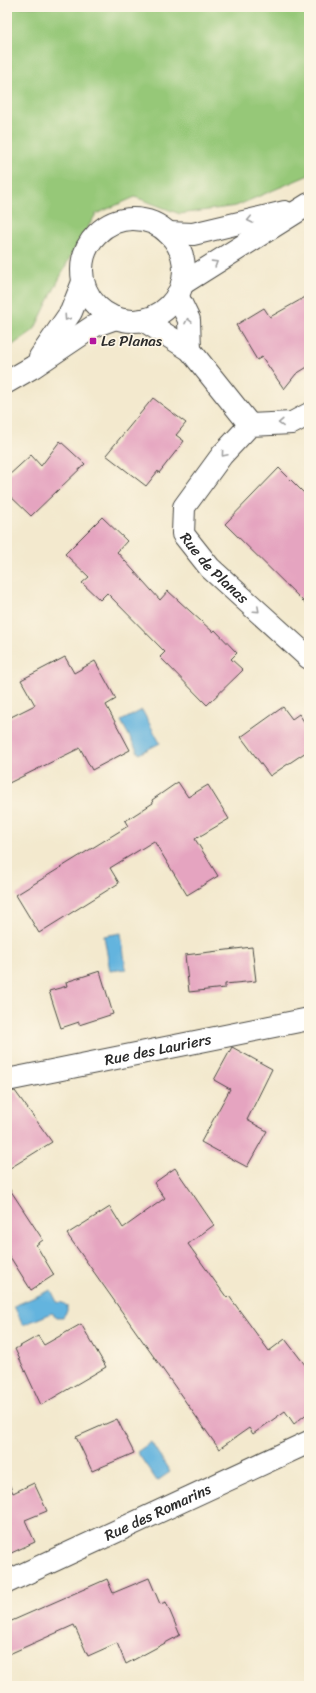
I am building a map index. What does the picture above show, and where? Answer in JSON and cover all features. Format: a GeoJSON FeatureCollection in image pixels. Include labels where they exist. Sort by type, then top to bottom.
{"type":"FeatureCollection","features":[{"type":"Feature","properties":{"kind":"street"},"geometry":{"type":"LineString","coordinates":[[168,234],[192,234],[305,206]]}},
{"type":"Feature","properties":{"kind":"street"},"geometry":{"type":"LineString","coordinates":[[179,289],[305,206]]}},
{"type":"Feature","properties":{"kind":"street"},"geometry":{"type":"LineString","coordinates":[[123,219],[139,219],[155,224],[168,234],[177,245],[182,257],[183,270],[179,289],[168,307],[156,315],[142,320],[129,321],[116,318],[101,310],[90,298],[83,282],[82,266],[85,250],[95,236],[108,225],[123,219]]}},
{"type":"Feature","properties":{"kind":"street"},"geometry":{"type":"LineString","coordinates":[[33,368],[71,312],[83,282]]}},
{"type":"Feature","properties":{"kind":"street"},"geometry":{"type":"LineString","coordinates":[[179,289],[189,320],[190,350]]}},
{"type":"Feature","properties":{"kind":"street"},"geometry":{"type":"LineString","coordinates":[[7,382],[33,368],[94,326],[116,318]]}},
{"type":"Feature","properties":{"kind":"street"},"geometry":{"type":"LineString","coordinates":[[142,320],[190,350],[250,425],[292,423],[309,414]]}},
{"type":"Feature","properties":{"kind":"street","name":"Rue de Planas"},"geometry":{"type":"LineString","coordinates":[[250,425],[222,455],[184,507],[183,534],[210,568],[309,658]]}},
{"type":"Feature","properties":{"kind":"street","name":"Rue des Lauriers"},"geometry":{"type":"LineString","coordinates":[[7,1080],[309,1019]]}},
{"type":"Feature","properties":{"kind":"street","name":"Rue des Romarins"},"geometry":{"type":"LineString","coordinates":[[7,1582],[309,1442]]}},
{"type":"Feature","properties":{"kind":"green space"},"geometry":{"type":"Polygon","coordinates":[[[7,7],[309,7],[309,175],[236,206],[180,214],[135,197],[96,214],[71,255],[34,330],[7,349],[7,7]]]}},
{"type":"Feature","properties":{"kind":"water"},"geometry":{"type":"Polygon","coordinates":[[[142,710],[160,743],[139,754],[121,721],[142,710]]]}},
{"type":"Feature","properties":{"kind":"water"},"geometry":{"type":"Polygon","coordinates":[[[121,933],[126,969],[110,971],[104,936],[121,933]]]}},
{"type":"Feature","properties":{"kind":"water"},"geometry":{"type":"Polygon","coordinates":[[[51,1290],[57,1302],[63,1303],[67,1306],[67,1311],[63,1317],[57,1317],[52,1313],[23,1325],[14,1306],[51,1290]]]}},
{"type":"Feature","properties":{"kind":"water"},"geometry":{"type":"Polygon","coordinates":[[[151,1442],[170,1472],[157,1481],[137,1452],[151,1442]]]}},
{"type":"Feature","properties":{"kind":"building"},"geometry":{"type":"Polygon","coordinates":[[[309,295],[309,366],[296,374],[284,389],[262,357],[257,360],[236,325],[264,308],[270,317],[309,295]]]}},
{"type":"Feature","properties":{"kind":"building"},"geometry":{"type":"Polygon","coordinates":[[[153,398],[186,423],[176,435],[184,441],[159,473],[158,471],[146,486],[106,455],[153,398]]]}},
{"type":"Feature","properties":{"kind":"building"},"geometry":{"type":"Polygon","coordinates":[[[60,441],[85,464],[31,516],[7,493],[7,477],[31,455],[41,466],[60,441]]]}},
{"type":"Feature","properties":{"kind":"building"},"geometry":{"type":"Polygon","coordinates":[[[279,468],[309,498],[309,607],[225,524],[279,468]]]}},
{"type":"Feature","properties":{"kind":"building"},"geometry":{"type":"Polygon","coordinates":[[[102,517],[127,541],[117,552],[160,600],[168,591],[213,632],[215,630],[237,653],[231,659],[243,670],[207,705],[160,657],[165,652],[107,593],[100,600],[82,583],[89,577],[65,554],[102,517]]]}},
{"type":"Feature","properties":{"kind":"building"},"geometry":{"type":"Polygon","coordinates":[[[65,657],[74,673],[95,661],[116,699],[106,705],[130,750],[92,770],[80,748],[7,784],[7,719],[35,705],[21,680],[65,657]]]}},
{"type":"Feature","properties":{"kind":"building"},"geometry":{"type":"Polygon","coordinates":[[[283,707],[292,719],[299,714],[309,729],[309,750],[270,776],[241,737],[283,707]]]}},
{"type":"Feature","properties":{"kind":"building"},"geometry":{"type":"Polygon","coordinates":[[[178,782],[188,797],[208,785],[229,819],[195,839],[218,876],[187,895],[154,841],[110,868],[119,883],[39,933],[16,895],[128,826],[125,821],[153,803],[152,800],[178,782]]]}},
{"type":"Feature","properties":{"kind":"building"},"geometry":{"type":"Polygon","coordinates":[[[252,947],[256,981],[225,984],[225,988],[189,992],[185,955],[252,947]]]}},
{"type":"Feature","properties":{"kind":"building"},"geometry":{"type":"Polygon","coordinates":[[[100,971],[113,1014],[79,1025],[79,1022],[61,1028],[49,991],[67,986],[66,982],[100,971]]]}},
{"type":"Feature","properties":{"kind":"building"},"geometry":{"type":"Polygon","coordinates":[[[232,1047],[272,1069],[247,1120],[267,1131],[247,1167],[201,1142],[230,1089],[214,1080],[232,1047]]]}},
{"type":"Feature","properties":{"kind":"building"},"geometry":{"type":"Polygon","coordinates":[[[15,1091],[52,1142],[7,1170],[7,1092],[15,1091]]]}},
{"type":"Feature","properties":{"kind":"building"},"geometry":{"type":"Polygon","coordinates":[[[175,1168],[214,1225],[188,1244],[227,1298],[229,1296],[269,1351],[285,1339],[309,1370],[309,1412],[294,1424],[285,1411],[253,1434],[249,1428],[219,1449],[67,1234],[110,1207],[123,1228],[165,1198],[154,1183],[175,1168]]]}},
{"type":"Feature","properties":{"kind":"building"},"geometry":{"type":"Polygon","coordinates":[[[7,1185],[43,1240],[36,1245],[54,1275],[31,1290],[7,1252],[7,1185]]]}},
{"type":"Feature","properties":{"kind":"building"},"geometry":{"type":"Polygon","coordinates":[[[81,1324],[106,1367],[41,1405],[15,1349],[38,1336],[44,1345],[81,1324]]]}},
{"type":"Feature","properties":{"kind":"building"},"geometry":{"type":"Polygon","coordinates":[[[117,1419],[134,1453],[92,1471],[76,1437],[117,1419]]]}},
{"type":"Feature","properties":{"kind":"building"},"geometry":{"type":"Polygon","coordinates":[[[7,1479],[13,1493],[34,1483],[47,1511],[25,1520],[35,1542],[7,1555],[7,1479]]]}},
{"type":"Feature","properties":{"kind":"building"},"geometry":{"type":"Polygon","coordinates":[[[149,1578],[160,1604],[166,1602],[180,1635],[126,1664],[117,1643],[88,1656],[74,1625],[7,1655],[7,1623],[107,1579],[113,1593],[149,1578]]]}},
{"type":"Feature","properties":{"kind":"place","name":"Le Planas"},"geometry":{"type":"Point","coordinates":[93,341]}}]}
